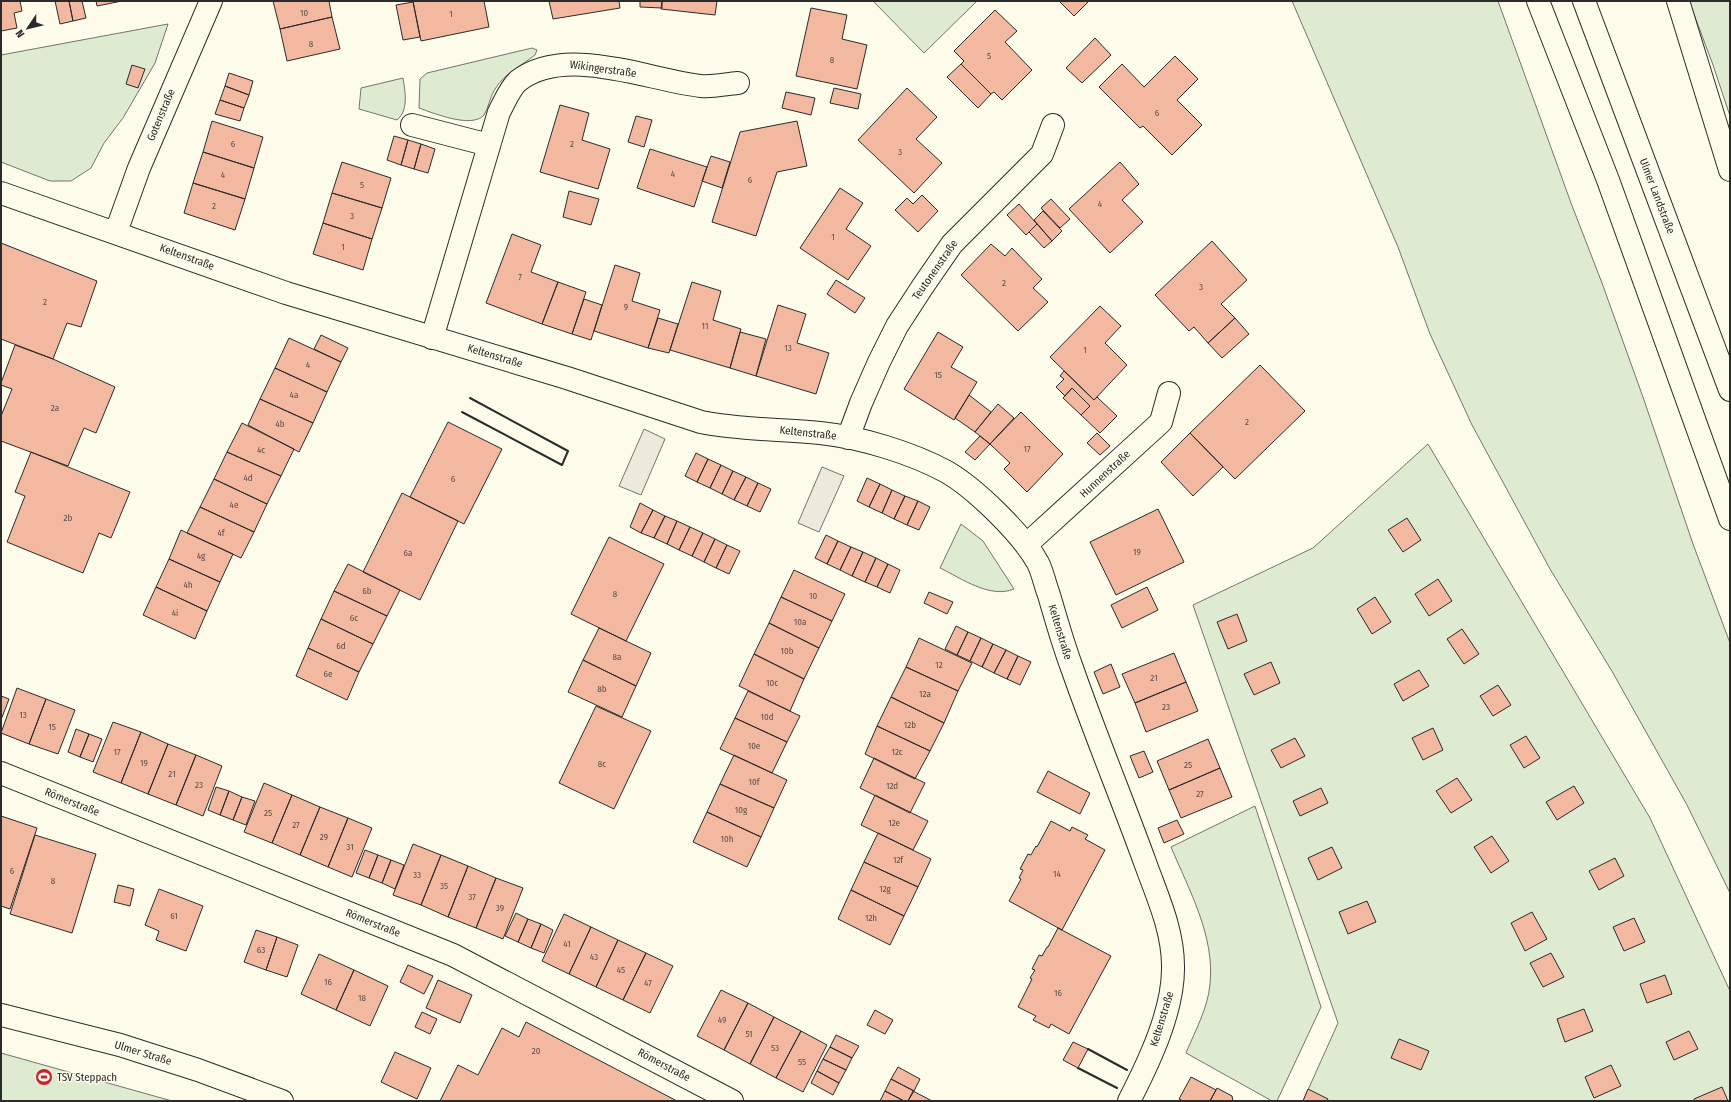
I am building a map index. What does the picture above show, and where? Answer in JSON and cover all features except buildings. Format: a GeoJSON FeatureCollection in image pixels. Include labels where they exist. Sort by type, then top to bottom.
{"type":"FeatureCollection","features":[{"type":"Feature","properties":{"kind":"street","name":"Gotenstraße"},"geometry":{"type":"LineString","coordinates":[[116,232],[144,155],[211,1]]}},
{"type":"Feature","properties":{"kind":"street"},"geometry":{"type":"LineString","coordinates":[[1538,1],[1608,180],[1730,518]]}},
{"type":"Feature","properties":{"kind":"street","name":"Ulmer Landstraße"},"geometry":{"type":"LineString","coordinates":[[1584,1],[1730,390]]}},
{"type":"Feature","properties":{"kind":"street"},"geometry":{"type":"LineString","coordinates":[[1678,1],[1730,170]]}},
{"type":"Feature","properties":{"kind":"street","name":"Wikingerstraße"},"geometry":{"type":"LineString","coordinates":[[432,338],[499,112],[517,82],[534,72],[562,64],[586,65],[702,86],[738,83]]}},
{"type":"Feature","properties":{"kind":"street"},"geometry":{"type":"LineString","coordinates":[[412,125],[489,145]]}},
{"type":"Feature","properties":{"kind":"street","name":"Teutonenstraße"},"geometry":{"type":"LineString","coordinates":[[848,438],[879,362],[897,326],[923,286],[952,244],[1042,154],[1053,125]]}},
{"type":"Feature","properties":{"kind":"street","name":"Keltenstraße"},"geometry":{"type":"LineString","coordinates":[[1,193],[116,232],[286,293],[567,378],[701,422],[721,427],[822,433],[848,438],[896,450],[948,472],[995,511],[1026,545],[1039,565],[1070,664],[1121,794],[1172,942],[1173,968],[1171,991],[1156,1040],[1129,1101]]}},
{"type":"Feature","properties":{"kind":"street","name":"Hunnenstraße"},"geometry":{"type":"LineString","coordinates":[[1026,545],[1161,422],[1169,393]]}},
{"type":"Feature","properties":{"kind":"street","name":"Römerstraße"},"geometry":{"type":"LineString","coordinates":[[1,773],[453,955],[732,1101]]}},
{"type":"Feature","properties":{"kind":"street","name":"Ulmer Straße"},"geometry":{"type":"LineString","coordinates":[[1,1015],[120,1045],[198,1070],[282,1101]]}},
{"type":"Feature","properties":{"kind":"green space"},"geometry":{"type":"Polygon","coordinates":[[[873,1],[977,1],[924,53],[873,1]]]}},
{"type":"Feature","properties":{"kind":"green space"},"geometry":{"type":"Polygon","coordinates":[[[1292,1],[1498,1],[1571,203],[1602,283],[1693,544],[1730,643],[1730,893],[1687,805],[1613,673],[1550,569],[1472,425],[1430,334],[1398,247],[1292,1]]]}},
{"type":"Feature","properties":{"kind":"green space"},"geometry":{"type":"Polygon","coordinates":[[[1689,1],[1730,1],[1730,116],[1713,65],[1689,1]]]}},
{"type":"Feature","properties":{"kind":"green space"},"geometry":{"type":"Polygon","coordinates":[[[168,24],[155,63],[123,118],[104,143],[91,168],[71,181],[50,181],[1,162],[1,55],[168,24]]]}},
{"type":"Feature","properties":{"kind":"green space"},"geometry":{"type":"Polygon","coordinates":[[[532,48],[537,50],[535,55],[508,74],[499,83],[493,92],[484,115],[478,119],[471,121],[452,119],[419,108],[420,79],[427,73],[532,48]]]}},
{"type":"Feature","properties":{"kind":"green space"},"geometry":{"type":"Polygon","coordinates":[[[403,78],[405,106],[401,116],[397,120],[359,109],[361,88],[403,78]]]}},
{"type":"Feature","properties":{"kind":"green space"},"geometry":{"type":"Polygon","coordinates":[[[1428,444],[1650,818],[1730,991],[1730,1101],[1303,1101],[1338,1023],[1193,605],[1313,548],[1428,444]]]}},
{"type":"Feature","properties":{"kind":"green space"},"geometry":{"type":"Polygon","coordinates":[[[961,524],[983,541],[1014,589],[995,591],[986,589],[966,582],[940,568],[961,524]]]}},
{"type":"Feature","properties":{"kind":"green space"},"geometry":{"type":"Polygon","coordinates":[[[1255,806],[1321,1007],[1277,1101],[1272,1101],[1186,1053],[1201,1019],[1209,993],[1209,948],[1205,931],[1193,897],[1171,847],[1255,806]]]}},
{"type":"Feature","properties":{"kind":"green space","name":"TSV Steppach"},"geometry":{"type":"Polygon","coordinates":[[[1,1053],[172,1101],[1,1101],[1,1053]]]}},
{"type":"Feature","properties":{"kind":"shaded area"},"geometry":{"type":"Polygon","coordinates":[[[644,429],[665,439],[641,495],[619,486],[644,429]]]}},
{"type":"Feature","properties":{"kind":"shaded area"},"geometry":{"type":"Polygon","coordinates":[[[822,467],[844,476],[819,532],[798,523],[822,467]]]}},
{"type":"Feature","properties":{"kind":"wall"},"geometry":{"type":"LineString","coordinates":[[462,412],[562,465],[568,451],[470,398]]}},
{"type":"Feature","properties":{"kind":"wall"},"geometry":{"type":"LineString","coordinates":[[1088,1049],[1127,1070]]}},
{"type":"Feature","properties":{"kind":"wall"},"geometry":{"type":"LineString","coordinates":[[1078,1068],[1117,1088]]}},
{"type":"Feature","properties":{"kind":"place","name":"TSV Steppach"},"geometry":{"type":"Point","coordinates":[44,1077]}}]}
